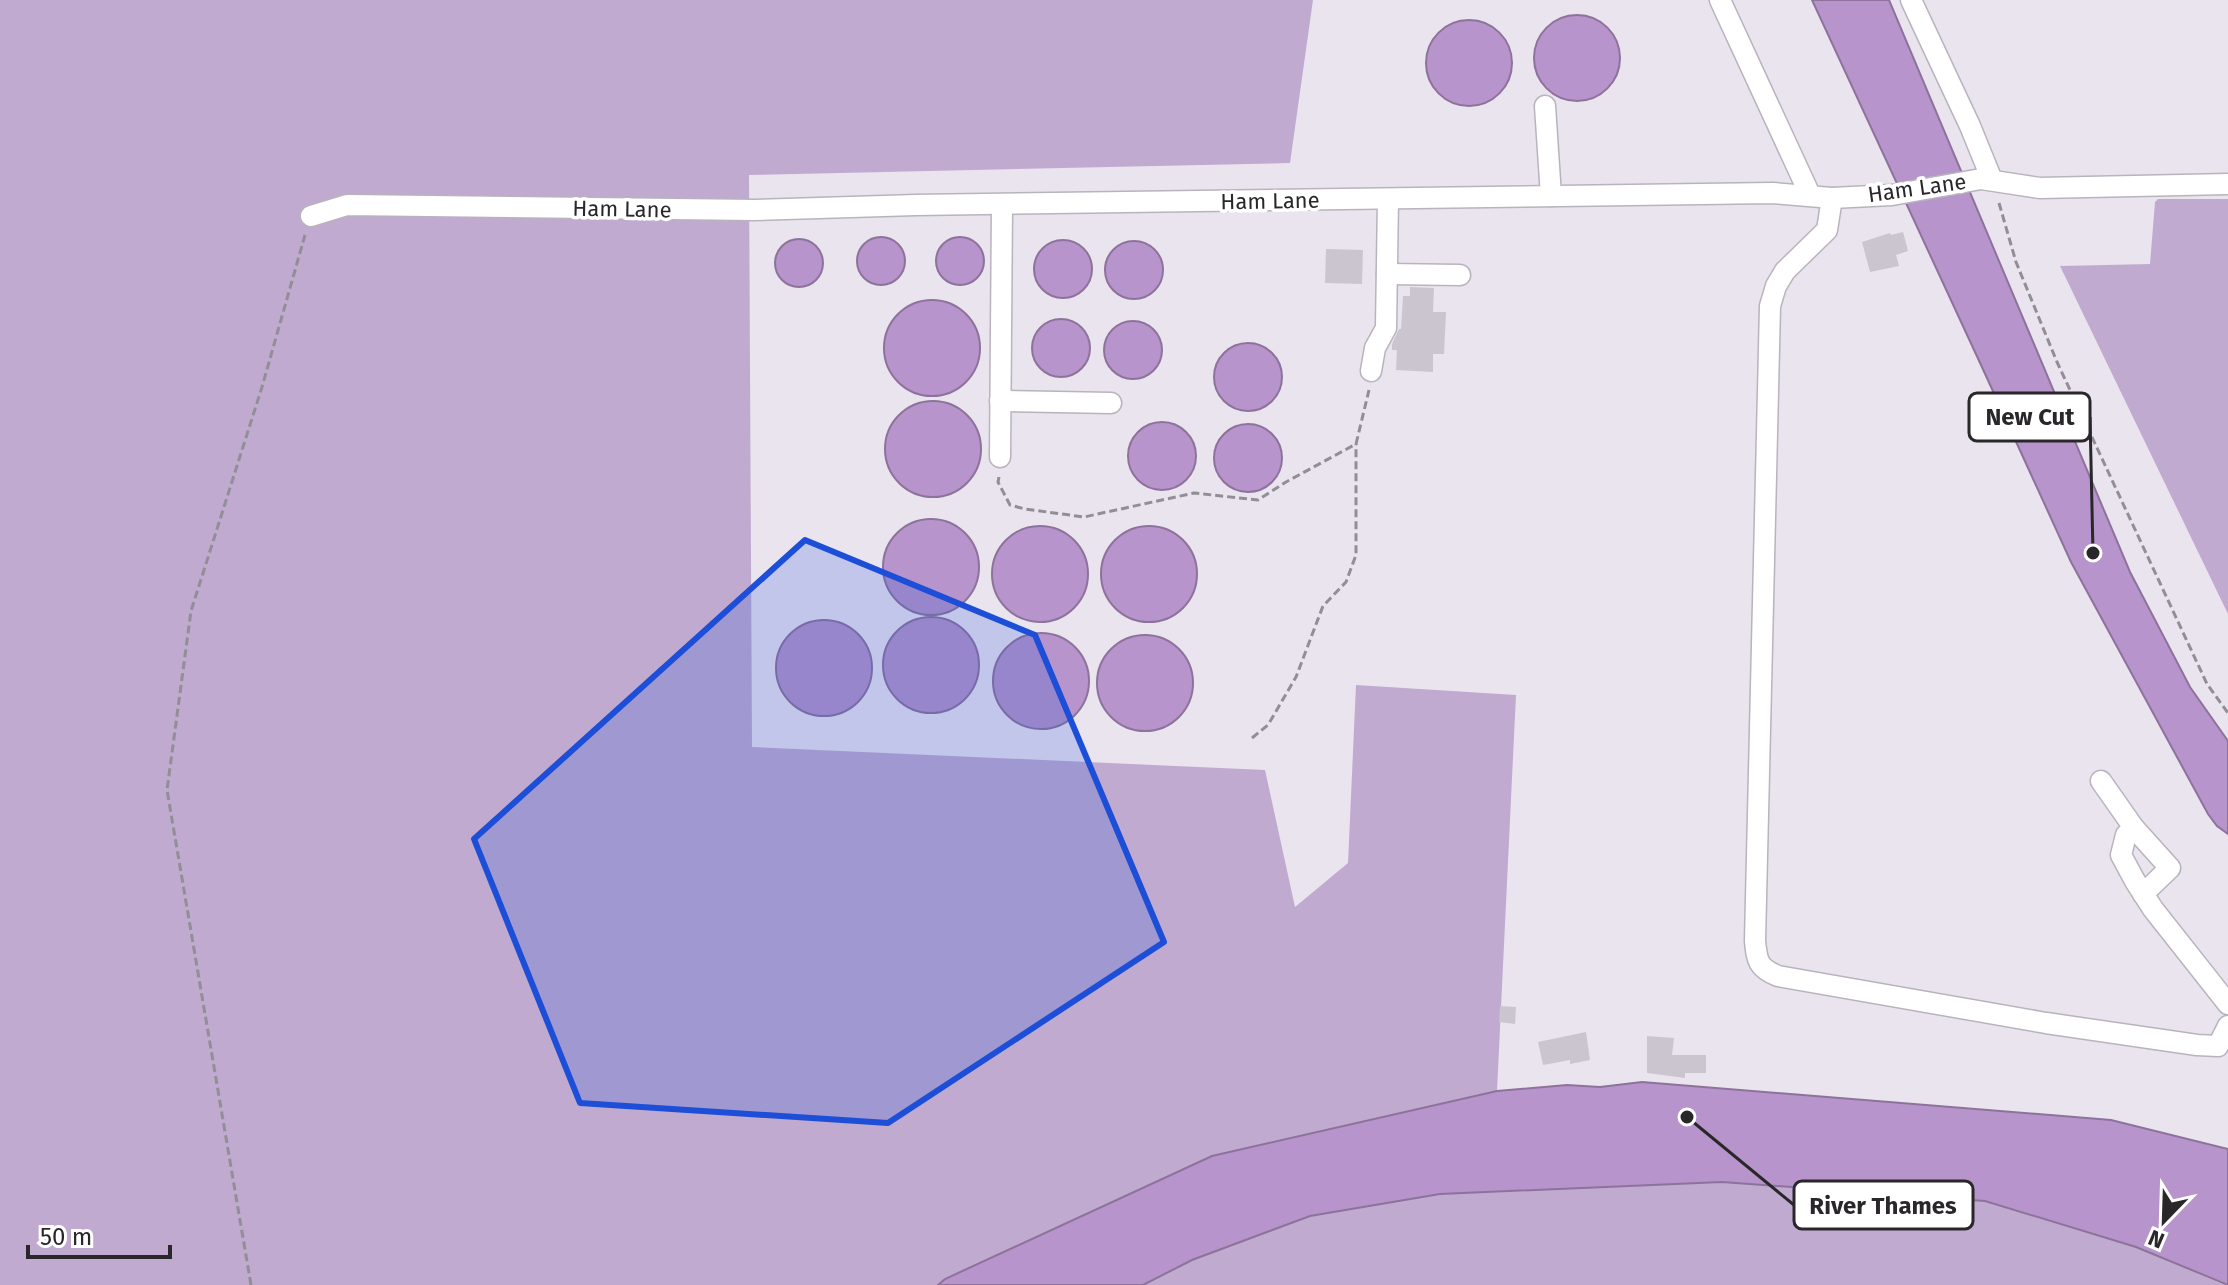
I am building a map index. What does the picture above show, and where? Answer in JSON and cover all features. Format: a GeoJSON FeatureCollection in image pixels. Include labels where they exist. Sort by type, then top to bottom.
{"type":"FeatureCollection","features":[{"type":"Feature","properties":{"kind":"street"},"geometry":{"type":"LineString","coordinates":[[1720,0],[1810,195]]}},
{"type":"Feature","properties":{"kind":"street"},"geometry":{"type":"LineString","coordinates":[[1911,0],[1970,126],[1987,180]]}},
{"type":"Feature","properties":{"kind":"street"},"geometry":{"type":"LineString","coordinates":[[1545,106],[1551,196]]}},
{"type":"Feature","properties":{"kind":"street","name":"Ham Lane"},"geometry":{"type":"LineString","coordinates":[[311,216],[347,205],[739,210],[1773,193],[1832,198],[1892,195],[1987,180],[2040,188],[2228,184]]}},
{"type":"Feature","properties":{"kind":"street"},"geometry":{"type":"LineString","coordinates":[[1832,198],[1827,230],[1785,271],[1770,306],[1757,958],[1764,971],[1778,976],[2046,1023],[2197,1045],[2223,1048],[2228,1026]]}},
{"type":"Feature","properties":{"kind":"street"},"geometry":{"type":"LineString","coordinates":[[1371,371],[1375,348],[1386,328],[1388,199]]}},
{"type":"Feature","properties":{"kind":"street"},"geometry":{"type":"LineString","coordinates":[[1000,457],[1002,205]]}},
{"type":"Feature","properties":{"kind":"street"},"geometry":{"type":"LineString","coordinates":[[1387,274],[1460,275]]}},
{"type":"Feature","properties":{"kind":"street"},"geometry":{"type":"LineString","coordinates":[[1000,401],[1111,403]]}},
{"type":"Feature","properties":{"kind":"street"},"geometry":{"type":"LineString","coordinates":[[2101,781],[2134,828],[2170,868],[2143,894]]}},
{"type":"Feature","properties":{"kind":"street"},"geometry":{"type":"LineString","coordinates":[[2134,828],[2126,835],[2121,855],[2153,909],[2228,1004]]}},
{"type":"Feature","properties":{"kind":"path"},"geometry":{"type":"LineString","coordinates":[[1987,180],[2057,362],[2207,684],[2228,713]]}},
{"type":"Feature","properties":{"kind":"path"},"geometry":{"type":"LineString","coordinates":[[251,1285],[167,790],[191,611],[262,387],[311,216]]}},
{"type":"Feature","properties":{"kind":"path"},"geometry":{"type":"LineString","coordinates":[[1252,738],[1268,725],[1296,677],[1323,606],[1346,582],[1356,555],[1356,444],[1368,400],[1371,371]]}},
{"type":"Feature","properties":{"kind":"path"},"geometry":{"type":"LineString","coordinates":[[1000,457],[998,482],[1010,505],[1084,517],[1194,493],[1258,500],[1356,444]]}},
{"type":"Feature","properties":{"kind":"highlighted area"},"geometry":{"type":"Polygon","coordinates":[[[805,540],[1035,635],[1164,942],[888,1123],[580,1103],[474,839],[805,540]]]}},
{"type":"Feature","properties":{"kind":"shaded area"},"geometry":{"type":"Polygon","coordinates":[[[0,0],[1313,0],[1290,163],[749,175],[752,747],[1265,770],[1295,907],[1348,863],[1356,685],[1516,695],[1497,1091],[1212,1156],[945,1279],[938,1285],[0,1285],[0,0]]]}},
{"type":"Feature","properties":{"kind":"shaded area"},"geometry":{"type":"Polygon","coordinates":[[[1812,0],[1889,0],[2130,572],[2190,687],[2228,741],[2228,834],[2208,814],[2071,562],[1812,0]]]}},
{"type":"Feature","properties":{"kind":"shaded area"},"geometry":{"type":"Polygon","coordinates":[[[1577,15],[1594,18],[1608,27],[1617,41],[1620,58],[1617,75],[1608,89],[1594,98],[1577,101],[1560,98],[1546,89],[1537,75],[1534,58],[1537,41],[1546,27],[1560,18],[1577,15]]]}},
{"type":"Feature","properties":{"kind":"shaded area"},"geometry":{"type":"Polygon","coordinates":[[[1469,20],[1486,23],[1500,32],[1509,46],[1512,63],[1509,80],[1500,94],[1486,103],[1469,106],[1452,103],[1438,94],[1429,80],[1426,63],[1429,46],[1438,32],[1452,23],[1469,20]]]}},
{"type":"Feature","properties":{"kind":"shaded area"},"geometry":{"type":"Polygon","coordinates":[[[2158,199],[2228,199],[2228,614],[2060,266],[2150,264],[2155,202],[2158,199]]]}},
{"type":"Feature","properties":{"kind":"shaded area"},"geometry":{"type":"Polygon","coordinates":[[[881,237],[898,244],[905,261],[898,278],[881,285],[864,278],[857,261],[864,244],[881,237]]]}},
{"type":"Feature","properties":{"kind":"shaded area"},"geometry":{"type":"Polygon","coordinates":[[[960,237],[977,244],[984,261],[977,278],[960,285],[943,278],[936,261],[943,244],[960,237]]]}},
{"type":"Feature","properties":{"kind":"shaded area"},"geometry":{"type":"Polygon","coordinates":[[[799,239],[816,246],[823,263],[816,280],[799,287],[782,280],[775,263],[782,246],[799,239]]]}},
{"type":"Feature","properties":{"kind":"shaded area"},"geometry":{"type":"Polygon","coordinates":[[[1063,240],[1084,248],[1092,269],[1084,290],[1063,298],[1042,290],[1034,269],[1042,248],[1063,240]]]}},
{"type":"Feature","properties":{"kind":"shaded area"},"geometry":{"type":"Polygon","coordinates":[[[1134,241],[1155,249],[1163,270],[1155,291],[1134,299],[1113,291],[1105,270],[1113,249],[1134,241]]]}},
{"type":"Feature","properties":{"kind":"shaded area"},"geometry":{"type":"Polygon","coordinates":[[[932,300],[950,304],[966,314],[976,330],[980,348],[976,366],[966,382],[950,392],[932,396],[914,392],[898,382],[888,366],[884,348],[888,330],[898,314],[914,304],[932,300]]]}},
{"type":"Feature","properties":{"kind":"shaded area"},"geometry":{"type":"Polygon","coordinates":[[[1061,319],[1082,327],[1090,348],[1082,369],[1061,377],[1040,369],[1032,348],[1040,327],[1061,319]]]}},
{"type":"Feature","properties":{"kind":"shaded area"},"geometry":{"type":"Polygon","coordinates":[[[1133,321],[1154,329],[1162,350],[1154,371],[1133,379],[1112,371],[1104,350],[1112,329],[1133,321]]]}},
{"type":"Feature","properties":{"kind":"shaded area"},"geometry":{"type":"Polygon","coordinates":[[[1248,343],[1272,353],[1282,377],[1272,401],[1248,411],[1224,401],[1214,377],[1224,353],[1248,343]]]}},
{"type":"Feature","properties":{"kind":"shaded area"},"geometry":{"type":"Polygon","coordinates":[[[933,401],[951,405],[967,415],[977,431],[981,449],[977,467],[967,483],[951,493],[933,497],[915,493],[899,483],[889,467],[885,449],[889,431],[899,415],[915,405],[933,401]]]}},
{"type":"Feature","properties":{"kind":"shaded area"},"geometry":{"type":"Polygon","coordinates":[[[1162,422],[1186,432],[1196,456],[1186,480],[1162,490],[1138,480],[1128,456],[1138,432],[1162,422]]]}},
{"type":"Feature","properties":{"kind":"shaded area"},"geometry":{"type":"Polygon","coordinates":[[[1248,424],[1272,434],[1282,458],[1272,482],[1248,492],[1224,482],[1214,458],[1224,434],[1248,424]]]}},
{"type":"Feature","properties":{"kind":"shaded area"},"geometry":{"type":"Polygon","coordinates":[[[931,519],[949,523],[965,533],[975,549],[979,567],[975,585],[965,601],[949,611],[931,615],[913,611],[897,601],[887,585],[883,567],[887,549],[897,533],[913,523],[931,519]]]}},
{"type":"Feature","properties":{"kind":"shaded area"},"geometry":{"type":"Polygon","coordinates":[[[1040,526],[1058,530],[1074,540],[1084,556],[1088,574],[1084,592],[1074,608],[1058,618],[1040,622],[1022,618],[1006,608],[996,592],[992,574],[996,556],[1006,540],[1022,530],[1040,526]]]}},
{"type":"Feature","properties":{"kind":"shaded area"},"geometry":{"type":"Polygon","coordinates":[[[1149,526],[1167,530],[1183,540],[1193,556],[1197,574],[1193,592],[1183,608],[1167,618],[1149,622],[1131,618],[1115,608],[1105,592],[1101,574],[1105,556],[1115,540],[1131,530],[1149,526]]]}},
{"type":"Feature","properties":{"kind":"shaded area"},"geometry":{"type":"Polygon","coordinates":[[[931,617],[949,621],[965,631],[975,647],[979,665],[975,683],[965,699],[949,709],[931,713],[913,709],[897,699],[887,683],[883,665],[887,647],[897,631],[913,621],[931,617]]]}},
{"type":"Feature","properties":{"kind":"shaded area"},"geometry":{"type":"Polygon","coordinates":[[[824,620],[842,624],[858,634],[868,650],[872,668],[868,686],[858,702],[842,712],[824,716],[806,712],[790,702],[780,686],[776,668],[780,650],[790,634],[806,624],[824,620]]]}},
{"type":"Feature","properties":{"kind":"shaded area"},"geometry":{"type":"Polygon","coordinates":[[[1041,633],[1059,637],[1075,647],[1085,663],[1089,681],[1085,699],[1075,715],[1059,725],[1041,729],[1023,725],[1007,715],[997,699],[993,681],[997,663],[1007,647],[1023,637],[1041,633]]]}},
{"type":"Feature","properties":{"kind":"shaded area"},"geometry":{"type":"Polygon","coordinates":[[[1145,635],[1163,639],[1179,649],[1189,665],[1193,683],[1189,701],[1179,717],[1163,727],[1145,731],[1127,727],[1111,717],[1101,701],[1097,683],[1101,665],[1111,649],[1127,639],[1145,635]]]}},
{"type":"Feature","properties":{"kind":"shaded area"},"geometry":{"type":"Polygon","coordinates":[[[1642,1082],[2111,1120],[2228,1149],[2228,1285],[2136,1247],[1985,1201],[1722,1182],[1440,1194],[1310,1216],[1192,1260],[1143,1285],[938,1285],[945,1279],[1212,1156],[1497,1091],[1642,1082]]]}},
{"type":"Feature","properties":{"kind":"shaded area"},"geometry":{"type":"Polygon","coordinates":[[[1722,1182],[1985,1201],[2136,1247],[2225,1285],[1143,1285],[1192,1260],[1310,1216],[1440,1194],[1722,1182]]]}},
{"type":"Feature","properties":{"kind":"building"},"geometry":{"type":"Polygon","coordinates":[[[1903,232],[1908,251],[1896,255],[1899,266],[1870,272],[1862,242],[1903,232]]]}},
{"type":"Feature","properties":{"kind":"building"},"geometry":{"type":"Polygon","coordinates":[[[1326,249],[1363,250],[1362,284],[1325,283],[1326,249]]]}},
{"type":"Feature","properties":{"kind":"building"},"geometry":{"type":"Polygon","coordinates":[[[1410,287],[1434,288],[1433,312],[1446,312],[1444,354],[1433,354],[1433,372],[1396,370],[1397,350],[1392,350],[1392,344],[1401,329],[1403,296],[1410,296],[1410,287]]]}},
{"type":"Feature","properties":{"kind":"building"},"geometry":{"type":"Polygon","coordinates":[[[1500,1006],[1516,1007],[1515,1024],[1499,1022],[1500,1006]]]}},
{"type":"Feature","properties":{"kind":"building"},"geometry":{"type":"Polygon","coordinates":[[[1586,1032],[1590,1060],[1543,1065],[1538,1042],[1586,1032]]]}},
{"type":"Feature","properties":{"kind":"building"},"geometry":{"type":"Polygon","coordinates":[[[1647,1036],[1674,1038],[1672,1055],[1706,1055],[1706,1073],[1685,1073],[1685,1078],[1647,1073],[1647,1036]]]}},
{"type":"Feature","properties":{"kind":"place","name":"New Cut"},"geometry":{"type":"Point","coordinates":[2093,553]}},
{"type":"Feature","properties":{"kind":"place","name":"River Thames"},"geometry":{"type":"Point","coordinates":[1687,1117]}}]}
